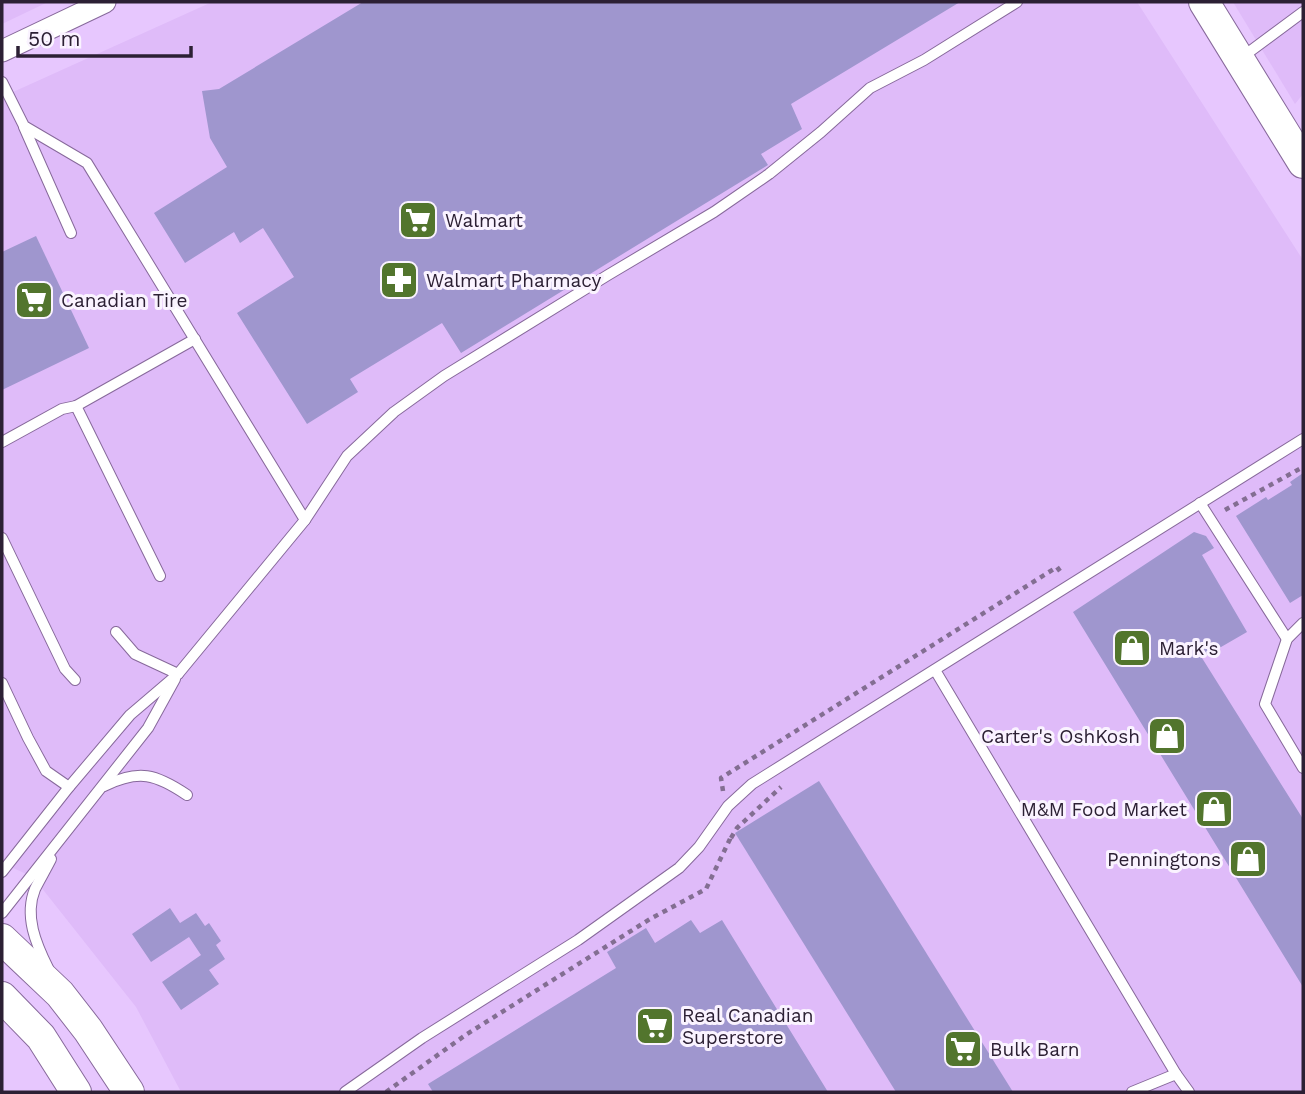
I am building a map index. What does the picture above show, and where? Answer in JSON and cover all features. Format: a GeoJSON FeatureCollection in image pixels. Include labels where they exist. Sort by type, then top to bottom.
{"type":"FeatureCollection","features":[{"type":"Feature","properties":{"kind":"main road"},"geometry":{"type":"LineString","coordinates":[[1204,2],[1303,163]]}},
{"type":"Feature","properties":{"kind":"main road"},"geometry":{"type":"LineString","coordinates":[[2,939],[60,994],[88,1030],[129,1092]]}},
{"type":"Feature","properties":{"kind":"main road"},"geometry":{"type":"LineString","coordinates":[[2,997],[41,1037],[76,1092]]}},
{"type":"Feature","properties":{"kind":"street"},"geometry":{"type":"LineString","coordinates":[[2,51],[105,2]]}},
{"type":"Feature","properties":{"kind":"lane"},"geometry":{"type":"LineString","coordinates":[[2,872],[130,715],[178,674],[305,520],[347,456],[394,412],[444,376],[715,212],[769,174],[870,88],[925,60],[1017,2]]}},
{"type":"Feature","properties":{"kind":"lane"},"geometry":{"type":"LineString","coordinates":[[1240,59],[1303,12]]}},
{"type":"Feature","properties":{"kind":"lane"},"geometry":{"type":"LineString","coordinates":[[2,82],[71,233]]}},
{"type":"Feature","properties":{"kind":"lane"},"geometry":{"type":"LineString","coordinates":[[24,126],[87,163],[305,520]]}},
{"type":"Feature","properties":{"kind":"lane"},"geometry":{"type":"LineString","coordinates":[[2,442],[62,409],[76,406],[195,339]]}},
{"type":"Feature","properties":{"kind":"lane"},"geometry":{"type":"LineString","coordinates":[[76,406],[160,576]]}},
{"type":"Feature","properties":{"kind":"lane"},"geometry":{"type":"LineString","coordinates":[[345,1092],[422,1038],[578,940],[679,868],[699,848],[728,806],[752,784],[1303,439]]}},
{"type":"Feature","properties":{"kind":"lane"},"geometry":{"type":"LineString","coordinates":[[1200,503],[1287,639]]}},
{"type":"Feature","properties":{"kind":"lane"},"geometry":{"type":"LineString","coordinates":[[2,538],[65,669],[75,680]]}},
{"type":"Feature","properties":{"kind":"lane"},"geometry":{"type":"LineString","coordinates":[[1303,623],[1287,639],[1265,704],[1303,768]]}},
{"type":"Feature","properties":{"kind":"lane"},"geometry":{"type":"LineString","coordinates":[[116,632],[135,654],[178,674]]}},
{"type":"Feature","properties":{"kind":"lane"},"geometry":{"type":"LineString","coordinates":[[935,670],[1189,1092]]}},
{"type":"Feature","properties":{"kind":"lane"},"geometry":{"type":"LineString","coordinates":[[2,913],[148,728],[178,674]]}},
{"type":"Feature","properties":{"kind":"lane"},"geometry":{"type":"LineString","coordinates":[[2,683],[46,771],[69,787]]}},
{"type":"Feature","properties":{"kind":"lane"},"geometry":{"type":"LineString","coordinates":[[102,787],[123,777],[143,776],[166,780],[187,794]]}},
{"type":"Feature","properties":{"kind":"lane"},"geometry":{"type":"LineString","coordinates":[[60,994],[40,953],[30,921],[34,891],[62,838]]}},
{"type":"Feature","properties":{"kind":"lane"},"geometry":{"type":"LineString","coordinates":[[1132,1092],[1176,1074]]}},
{"type":"Feature","properties":{"kind":"shaded area"},"geometry":{"type":"Polygon","coordinates":[[[2,2],[48,2],[2,24],[2,2]]]}},
{"type":"Feature","properties":{"kind":"shaded area"},"geometry":{"type":"Polygon","coordinates":[[[212,2],[1137,2],[1303,260],[1303,1092],[181,1092],[136,1007],[33,877],[2,863],[2,97],[212,2]]]}},
{"type":"Feature","properties":{"kind":"shaded area"},"geometry":{"type":"Polygon","coordinates":[[[1233,2],[1303,2],[1303,94],[1295,104],[1233,2]]]}},
{"type":"Feature","properties":{"kind":"building","name":"Walmart"},"geometry":{"type":"Polygon","coordinates":[[[363,2],[960,2],[791,104],[802,129],[761,154],[768,165],[461,353],[442,323],[350,379],[358,392],[307,424],[237,313],[294,277],[263,228],[240,243],[234,232],[185,263],[154,213],[227,167],[210,138],[202,91],[219,89],[363,2]]]}},
{"type":"Feature","properties":{"kind":"building","name":"Canadian Tire"},"geometry":{"type":"Polygon","coordinates":[[[36,236],[89,348],[2,390],[2,252],[36,236]]]}},
{"type":"Feature","properties":{"kind":"building"},"geometry":{"type":"Polygon","coordinates":[[[1303,473],[1303,595],[1290,603],[1236,516],[1292,485],[1290,482],[1303,473]]]}},
{"type":"Feature","properties":{"kind":"building"},"geometry":{"type":"Polygon","coordinates":[[[1194,532],[1206,536],[1214,548],[1202,555],[1247,632],[1202,658],[1303,819],[1303,987],[1073,612],[1194,532]]]}},
{"type":"Feature","properties":{"kind":"building"},"geometry":{"type":"Polygon","coordinates":[[[819,781],[1013,1092],[896,1092],[735,833],[819,781]]]}},
{"type":"Feature","properties":{"kind":"building"},"geometry":{"type":"Polygon","coordinates":[[[170,908],[180,923],[196,913],[205,926],[209,923],[221,941],[216,945],[225,959],[209,970],[219,984],[181,1010],[162,982],[201,955],[189,937],[151,962],[132,934],[170,908]]]}},
{"type":"Feature","properties":{"kind":"building","name":"Real Canadian Superstore"},"geometry":{"type":"Polygon","coordinates":[[[691,920],[700,933],[722,920],[828,1092],[433,1092],[428,1084],[616,968],[607,952],[646,928],[655,943],[691,920]]]}},
{"type":"Feature","properties":{"kind":"place","name":"Walmart"},"geometry":{"type":"Point","coordinates":[418,220]}},
{"type":"Feature","properties":{"kind":"place","name":"Walmart Pharmacy"},"geometry":{"type":"Point","coordinates":[399,280]}},
{"type":"Feature","properties":{"kind":"place","name":"Canadian Tire"},"geometry":{"type":"Point","coordinates":[34,300]}},
{"type":"Feature","properties":{"kind":"place","name":"Mark's"},"geometry":{"type":"Point","coordinates":[1132,648]}},
{"type":"Feature","properties":{"kind":"place","name":"Carter's OshKosh"},"geometry":{"type":"Point","coordinates":[1167,736]}},
{"type":"Feature","properties":{"kind":"place","name":"M&M Food Market"},"geometry":{"type":"Point","coordinates":[1214,809]}},
{"type":"Feature","properties":{"kind":"place","name":"Penningtons"},"geometry":{"type":"Point","coordinates":[1248,859]}},
{"type":"Feature","properties":{"kind":"place","name":"Real Canadian Superstore"},"geometry":{"type":"Point","coordinates":[655,1026]}},
{"type":"Feature","properties":{"kind":"place","name":"Bulk Barn"},"geometry":{"type":"Point","coordinates":[963,1049]}}]}
